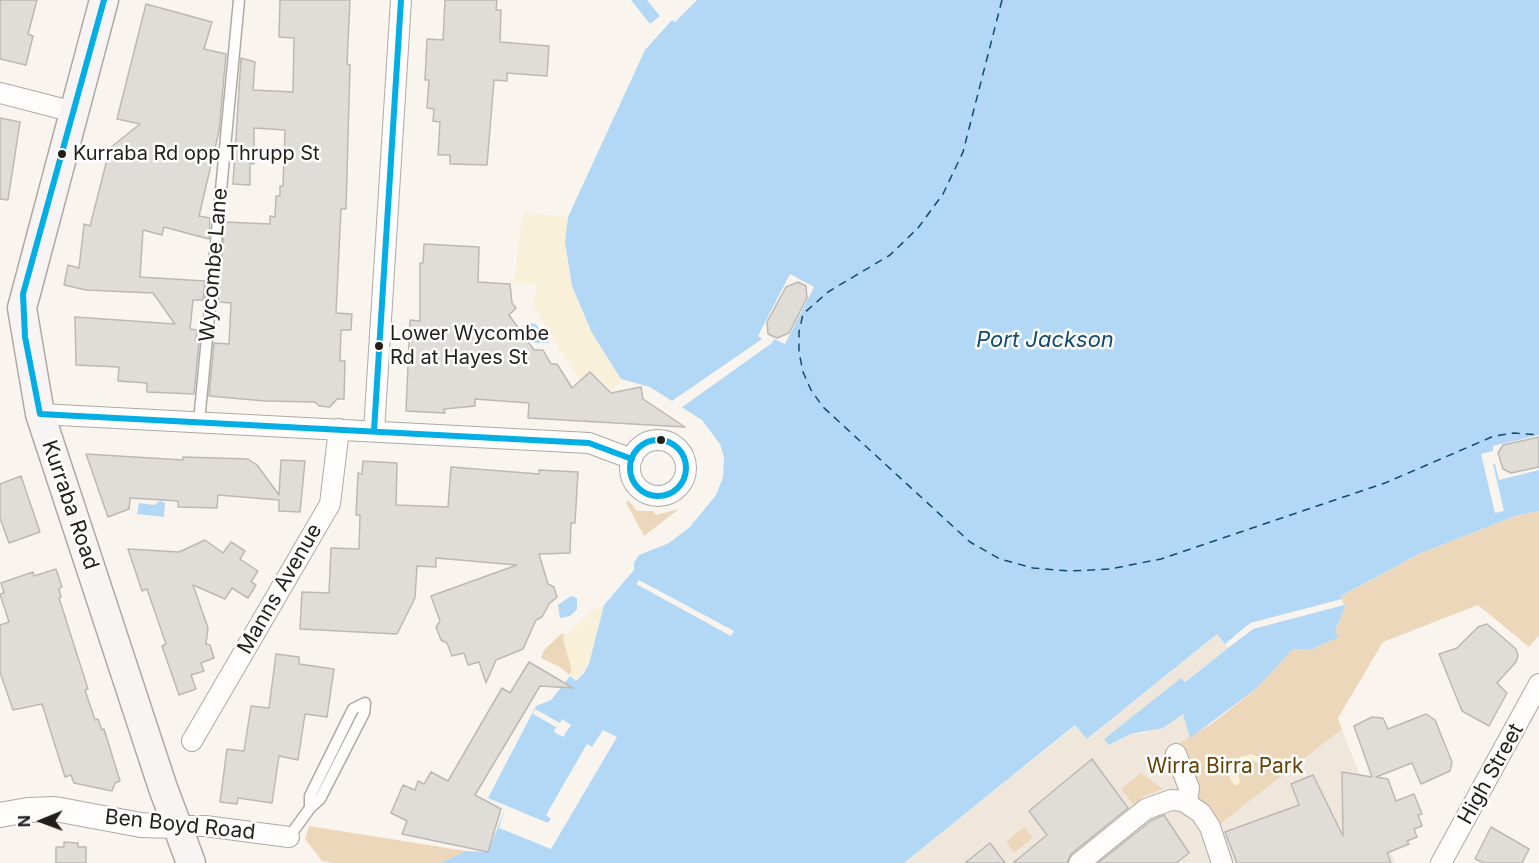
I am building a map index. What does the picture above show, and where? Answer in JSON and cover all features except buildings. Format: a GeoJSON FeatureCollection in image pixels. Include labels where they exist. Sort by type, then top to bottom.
{"type":"FeatureCollection","features":[{"type":"Feature","properties":{"kind":"main road","name":"Kurraba Road"},"geometry":{"type":"LineString","coordinates":[[104,0],[22,301],[25,337],[40,414],[176,826],[191,863]]}},
{"type":"Feature","properties":{"kind":"street"},"geometry":{"type":"LineString","coordinates":[[374,431],[401,0]]}},
{"type":"Feature","properties":{"kind":"street"},"geometry":{"type":"LineString","coordinates":[[0,93],[74,112]]}},
{"type":"Feature","properties":{"kind":"street"},"geometry":{"type":"LineString","coordinates":[[40,414],[590,442],[632,459]]}},
{"type":"Feature","properties":{"kind":"street","name":"Manns Avenue"},"geometry":{"type":"LineString","coordinates":[[192,741],[330,504],[339,429]]}},
{"type":"Feature","properties":{"kind":"street","name":"High Street"},"geometry":{"type":"LineString","coordinates":[[1441,863],[1539,684]]}},
{"type":"Feature","properties":{"kind":"street"},"geometry":{"type":"LineString","coordinates":[[1176,754],[1189,789],[1187,803]]}},
{"type":"Feature","properties":{"kind":"street"},"geometry":{"type":"LineString","coordinates":[[1079,863],[1146,809],[1171,800],[1194,806],[1210,827],[1222,863]]}},
{"type":"Feature","properties":{"kind":"street","name":"Ben Boyd Road"},"geometry":{"type":"LineString","coordinates":[[0,815],[56,809],[141,825],[206,826],[289,837]]}},
{"type":"Feature","properties":{"kind":"lane","name":"Wycombe Lane"},"geometry":{"type":"LineString","coordinates":[[199,422],[239,0]]}},
{"type":"Feature","properties":{"kind":"lane","name":"Ben Boyd Road"},"geometry":{"type":"LineString","coordinates":[[289,837],[310,808],[320,799],[364,713],[365,703],[353,709],[310,796],[310,808]]}},
{"type":"Feature","properties":{"kind":"shaded area"},"geometry":{"type":"Polygon","coordinates":[[[1217,634],[1228,648],[1184,682],[1181,679],[1104,739],[1109,745],[1130,734],[1145,733],[1183,713],[1191,738],[1310,650],[1395,863],[904,863],[1076,725],[1088,739],[1217,634]]]}},
{"type":"Feature","properties":{"kind":"green space"},"geometry":{"type":"Polygon","coordinates":[[[629,501],[637,511],[653,511],[656,515],[679,509],[644,536],[626,502],[629,501]]]}},
{"type":"Feature","properties":{"kind":"green space","name":"Wirra Birra Park"},"geometry":{"type":"Polygon","coordinates":[[[1539,511],[1539,635],[1529,647],[1478,605],[1383,642],[1338,718],[1342,729],[1218,826],[1193,799],[1178,790],[1164,753],[1181,747],[1180,743],[1213,723],[1257,688],[1293,649],[1311,650],[1338,637],[1335,631],[1345,607],[1340,597],[1419,554],[1515,516],[1539,511]]]}},
{"type":"Feature","properties":{"kind":"green space"},"geometry":{"type":"Polygon","coordinates":[[[561,634],[565,635],[563,638],[572,670],[569,675],[560,667],[541,658],[544,650],[561,634]]]}},
{"type":"Feature","properties":{"kind":"green space"},"geometry":{"type":"Polygon","coordinates":[[[1141,773],[1163,789],[1144,796],[1134,805],[1121,789],[1141,773]]]}},
{"type":"Feature","properties":{"kind":"green space"},"geometry":{"type":"Polygon","coordinates":[[[309,826],[466,851],[441,863],[334,863],[322,861],[305,839],[309,826]]]}},
{"type":"Feature","properties":{"kind":"green space"},"geometry":{"type":"Polygon","coordinates":[[[1024,827],[1033,838],[1014,853],[1006,842],[1024,827]]]}},
{"type":"Feature","properties":{"kind":"sand"},"geometry":{"type":"Polygon","coordinates":[[[523,212],[568,217],[565,242],[572,286],[592,333],[621,379],[612,391],[591,371],[580,381],[533,306],[537,284],[514,283],[523,212]]]}},
{"type":"Feature","properties":{"kind":"sand"},"geometry":{"type":"Polygon","coordinates":[[[604,605],[589,664],[576,681],[569,675],[572,670],[563,638],[589,613],[604,605]]]}},
{"type":"Feature","properties":{"kind":"sand"},"geometry":{"type":"Polygon","coordinates":[[[1252,754],[1265,760],[1261,764],[1252,760],[1244,762],[1238,771],[1240,783],[1235,786],[1230,779],[1230,767],[1240,757],[1252,754]]]}},
{"type":"Feature","properties":{"kind":"water"},"geometry":{"type":"Polygon","coordinates":[[[631,0],[647,0],[660,16],[650,24],[631,0]]]}},
{"type":"Feature","properties":{"kind":"water","name":"Port Jackson"},"geometry":{"type":"Polygon","coordinates":[[[697,0],[1539,0],[1539,511],[1515,516],[1419,554],[1341,596],[1345,607],[1335,631],[1339,637],[1310,650],[1293,649],[1257,688],[1190,738],[1183,714],[1163,728],[1130,734],[1109,745],[1104,739],[1181,678],[1185,682],[1228,648],[1217,634],[1087,739],[1075,725],[904,863],[441,863],[466,851],[488,852],[505,809],[488,798],[536,706],[551,700],[570,676],[576,681],[584,673],[589,664],[604,605],[634,570],[634,563],[639,555],[669,543],[690,527],[716,495],[723,477],[724,457],[720,444],[702,420],[650,387],[621,379],[592,333],[572,286],[565,242],[568,217],[645,50],[672,20],[675,22],[697,0]]]}},
{"type":"Feature","properties":{"kind":"water"},"geometry":{"type":"Polygon","coordinates":[[[529,323],[536,324],[549,343],[535,343],[524,327],[529,323]]]}},
{"type":"Feature","properties":{"kind":"water"},"geometry":{"type":"Polygon","coordinates":[[[160,501],[165,503],[164,517],[137,514],[139,503],[154,505],[160,501]]]}},
{"type":"Feature","properties":{"kind":"water"},"geometry":{"type":"Polygon","coordinates":[[[571,596],[577,598],[577,609],[570,616],[560,618],[558,605],[571,596]]]}},
{"type":"Feature","properties":{"kind":"pier"},"geometry":{"type":"Polygon","coordinates":[[[790,274],[814,287],[785,344],[774,339],[772,343],[678,410],[669,403],[762,339],[758,336],[790,274]]]}},
{"type":"Feature","properties":{"kind":"pier"},"geometry":{"type":"Polygon","coordinates":[[[1539,435],[1539,470],[1499,480],[1495,464],[1493,464],[1504,511],[1495,513],[1481,454],[1493,451],[1493,446],[1539,435]]]}},
{"type":"Feature","properties":{"kind":"pier"},"geometry":{"type":"Polygon","coordinates":[[[639,580],[734,631],[731,636],[636,584],[639,580]]]}},
{"type":"Feature","properties":{"kind":"pier"},"geometry":{"type":"Polygon","coordinates":[[[1342,599],[1344,605],[1253,629],[1228,648],[1225,644],[1250,623],[1342,599]]]}},
{"type":"Feature","properties":{"kind":"pier"},"geometry":{"type":"Polygon","coordinates":[[[535,709],[560,723],[562,719],[571,725],[563,737],[554,732],[556,727],[533,714],[535,709]]]}},
{"type":"Feature","properties":{"kind":"pier"},"geometry":{"type":"Polygon","coordinates":[[[603,730],[617,737],[551,849],[499,828],[505,809],[488,798],[548,823],[551,819],[546,815],[587,744],[592,747],[603,730]]]}},
{"type":"Feature","properties":{"kind":"ferry route"},"geometry":{"type":"LineString","coordinates":[[1002,0],[963,152],[943,194],[918,228],[890,255],[828,292],[803,314],[799,332],[799,352],[803,372],[811,390],[823,407],[970,542],[1000,559],[1033,568],[1070,571],[1110,569],[1161,559],[1385,483],[1494,436],[1514,433],[1539,435]]}},
{"type":"Feature","properties":{"kind":"transit line"},"geometry":{"type":"LineString","coordinates":[[104,0],[23,294],[25,337],[40,414],[589,443],[632,459]]}},
{"type":"Feature","properties":{"kind":"transit line"},"geometry":{"type":"LineString","coordinates":[[374,431],[401,0]]}},
{"type":"Feature","properties":{"kind":"transit line"},"geometry":{"type":"LineString","coordinates":[[658,440],[669,442],[678,448],[684,457],[686,468],[684,479],[678,488],[669,494],[658,496],[647,494],[638,488],[632,479],[630,468],[632,457],[638,448],[647,442],[658,440]]}},
{"type":"Feature","properties":{"kind":"place","name":"Kurraba Rd opp Thrupp St"},"geometry":{"type":"Point","coordinates":[62,154]}},
{"type":"Feature","properties":{"kind":"place","name":"Lower Wycombe Rd at Hayes St"},"geometry":{"type":"Point","coordinates":[379,346]}}]}
